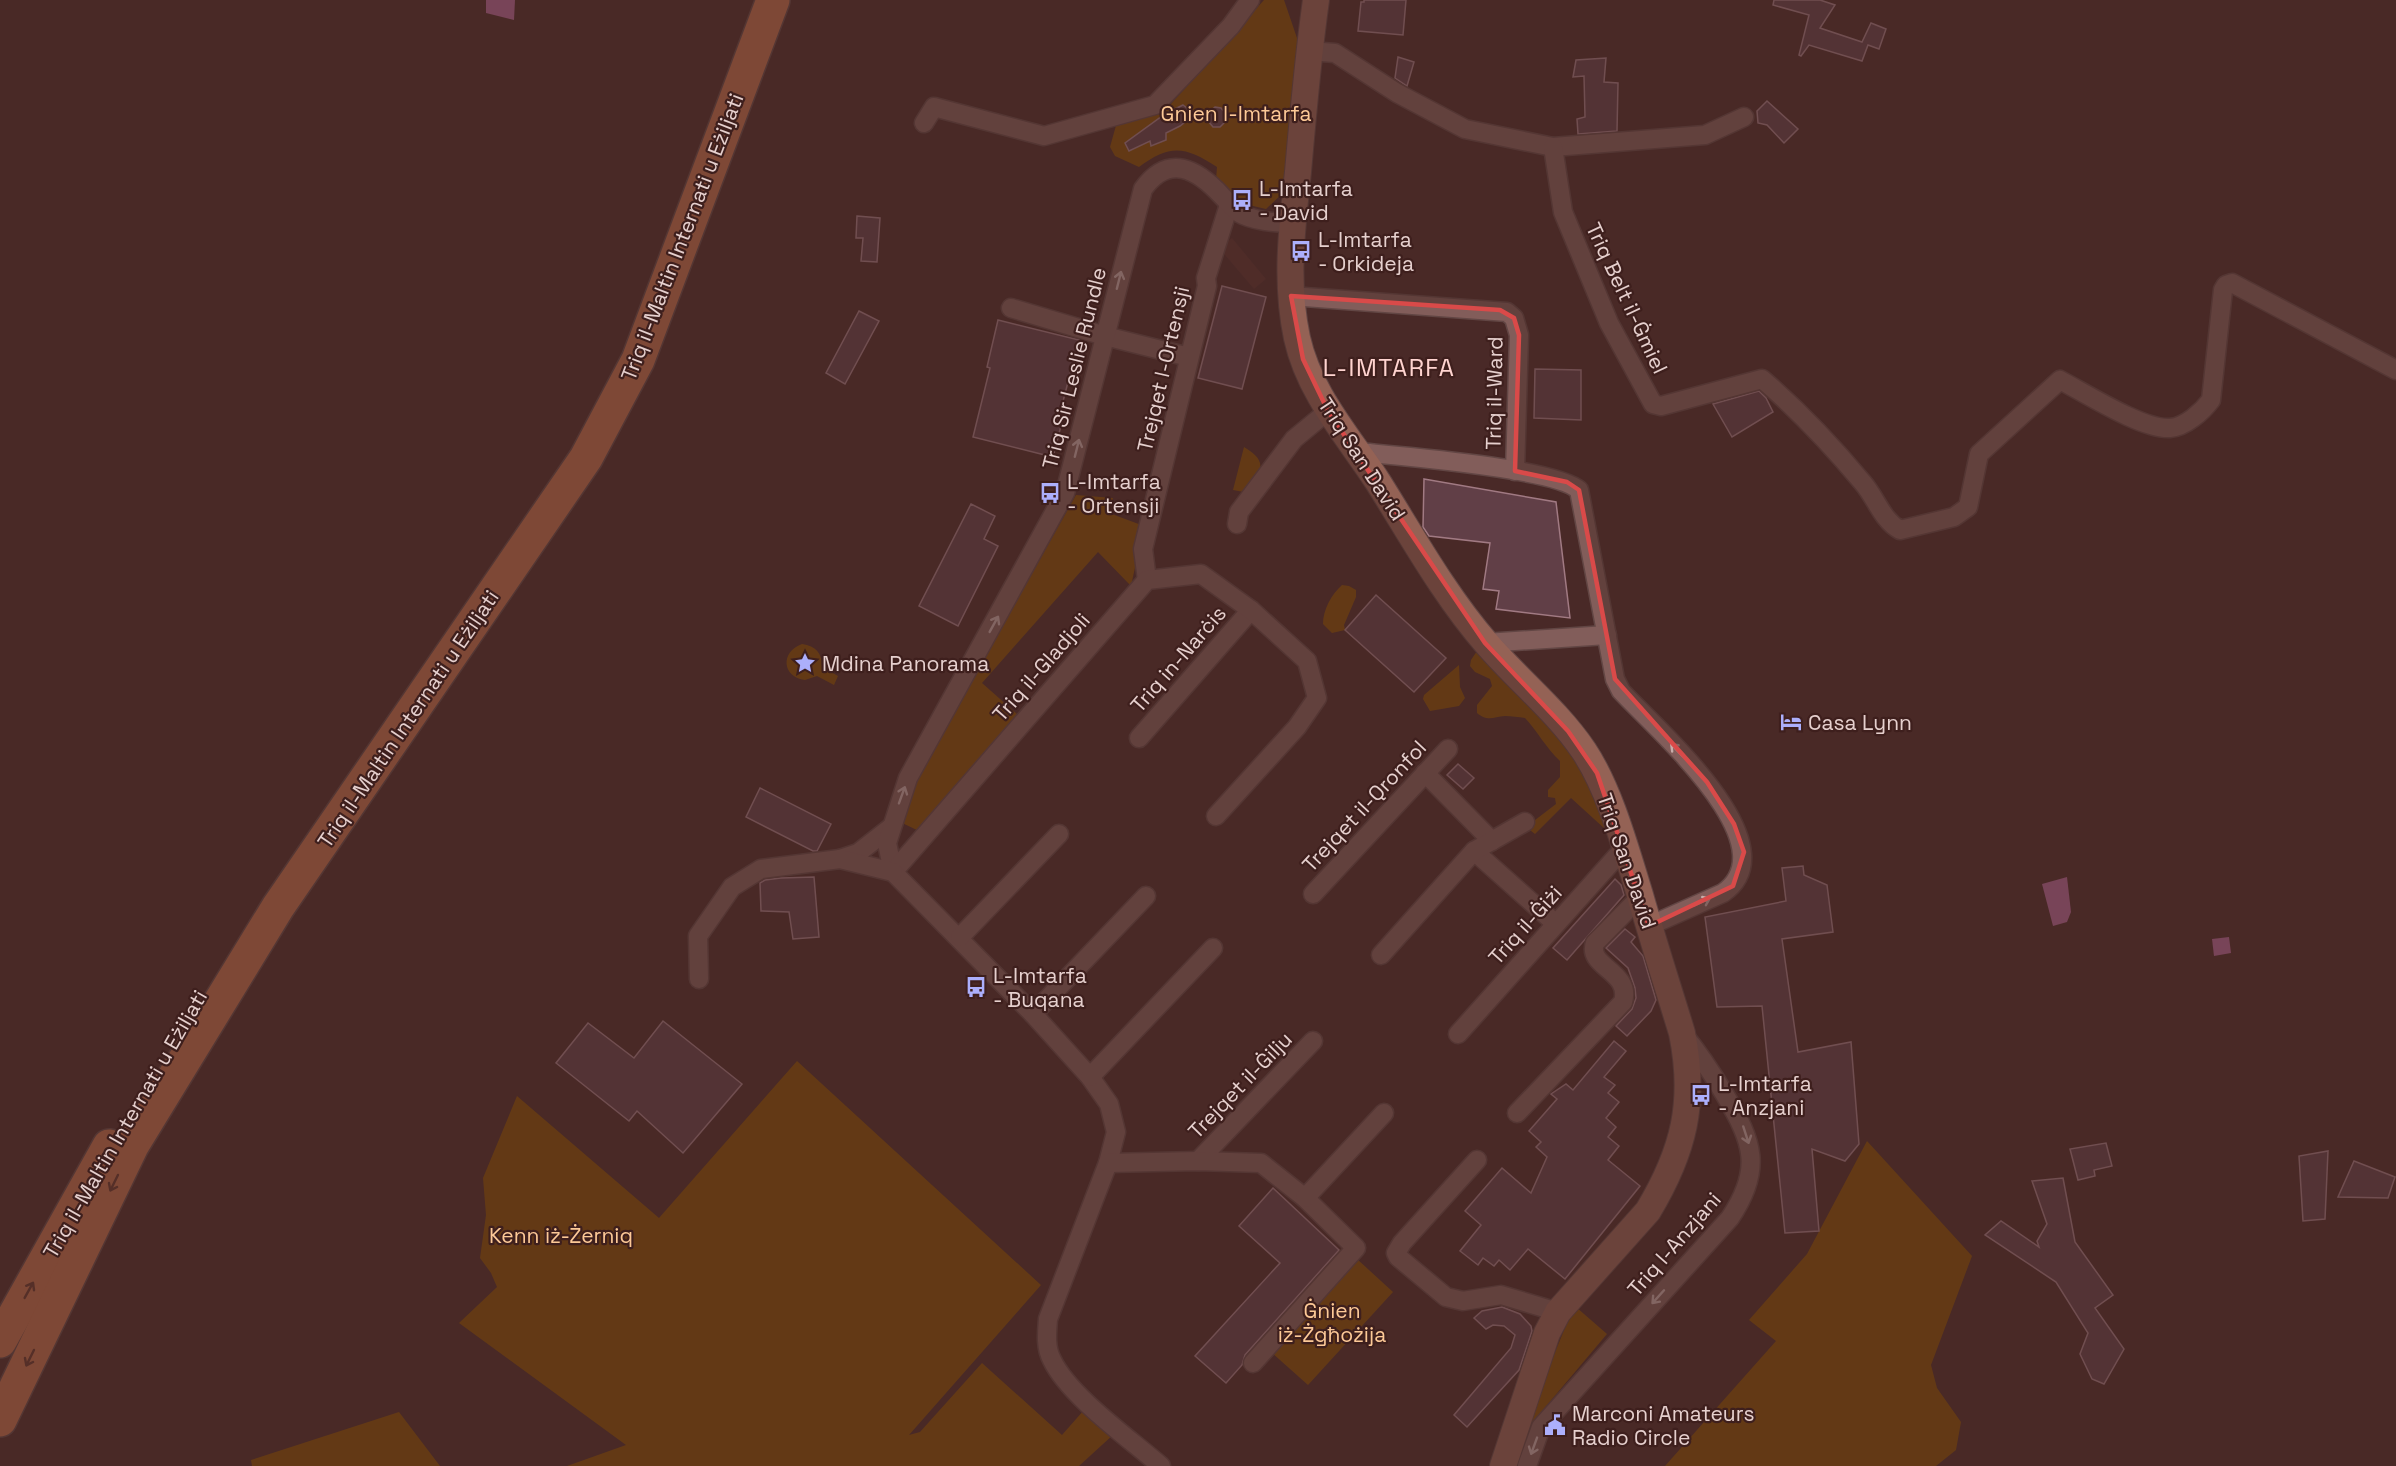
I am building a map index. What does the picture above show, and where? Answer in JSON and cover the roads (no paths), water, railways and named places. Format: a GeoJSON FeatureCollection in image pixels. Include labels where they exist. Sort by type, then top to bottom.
{"type":"FeatureCollection","features":[{"type":"Feature","properties":{"kind":"highway","name":"Triq il-Maltin Internati u Eżiljati"},"geometry":{"type":"LineString","coordinates":[[0,1341],[115,1135],[257,903],[571,451],[622,349],[752,0]]}},
{"type":"Feature","properties":{"kind":"highway","name":"Triq il-Maltin Internati u Eżiljati"},"geometry":{"type":"LineString","coordinates":[[0,1419],[132,1146],[278,908],[586,458],[638,360],[773,0]]}},
{"type":"Feature","properties":{"kind":"street"},"geometry":{"type":"LineString","coordinates":[[924,123],[934,107],[1044,136],[1155,105],[1231,26],[1250,0]]}},
{"type":"Feature","properties":{"kind":"street","name":"Triq San David"},"geometry":{"type":"LineString","coordinates":[[1314,2],[1290,251],[1291,296],[1303,359],[1328,411],[1358,452],[1444,586],[1485,643],[1568,731],[1584,751],[1597,773],[1625,847],[1682,1033],[1688,1062],[1688,1102],[1685,1122],[1670,1168],[1648,1211],[1558,1312],[1547,1333],[1503,1466]]}},
{"type":"Feature","properties":{"kind":"street"},"geometry":{"type":"LineString","coordinates":[[1309,51],[1335,53],[1397,93],[1466,129],[1553,147],[1705,135],[1744,117]]}},
{"type":"Feature","properties":{"kind":"street","name":"Triq Belt il-Ġmiel"},"geometry":{"type":"LineString","coordinates":[[1553,147],[1563,212],[1609,323],[1653,404],[1661,406],[1762,379],[1866,485],[1891,525],[1900,530],[1953,517],[1968,507],[1979,454],[2060,380],[2137,421],[2170,428],[2200,414],[2211,400],[2223,290],[2226,285],[2232,283],[2396,370]]}},
{"type":"Feature","properties":{"kind":"street","name":"Triq Sir Leslie Rundle"},"geometry":{"type":"LineString","coordinates":[[893,872],[886,843],[908,778],[1065,493],[1143,189],[1157,172],[1179,167],[1201,178],[1229,205],[1242,214],[1261,220],[1293,224]]}},
{"type":"Feature","properties":{"kind":"street","name":"Trejqet l-Ortensji"},"geometry":{"type":"LineString","coordinates":[[1147,580],[1143,549],[1207,286],[1206,278],[1229,205]]}},
{"type":"Feature","properties":{"kind":"street","name":"Triq il-Ward"},"geometry":{"type":"LineString","coordinates":[[1291,296],[1507,312],[1514,318],[1519,334],[1515,471]]}},
{"type":"Feature","properties":{"kind":"street"},"geometry":{"type":"LineString","coordinates":[[1011,308],[1105,336],[1190,357]]}},
{"type":"Feature","properties":{"kind":"street"},"geometry":{"type":"LineString","coordinates":[[1237,524],[1239,512],[1294,439],[1328,411]]}},
{"type":"Feature","properties":{"kind":"street"},"geometry":{"type":"LineString","coordinates":[[1358,452],[1515,471],[1567,482],[1579,490],[1615,679],[1621,691],[1707,782],[1734,824],[1744,852],[1741,872],[1733,886],[1723,893],[1649,926]]}},
{"type":"Feature","properties":{"kind":"street"},"geometry":{"type":"LineString","coordinates":[[1147,580],[1201,574],[1251,610],[1307,661],[1317,698],[1297,728],[1216,816]]}},
{"type":"Feature","properties":{"kind":"street","name":"Triq il-Gladjoli"},"geometry":{"type":"LineString","coordinates":[[893,872],[1147,580]]}},
{"type":"Feature","properties":{"kind":"street","name":"Triq in-Narċis"},"geometry":{"type":"LineString","coordinates":[[1139,738],[1251,610]]}},
{"type":"Feature","properties":{"kind":"street"},"geometry":{"type":"LineString","coordinates":[[1485,643],[1607,635]]}},
{"type":"Feature","properties":{"kind":"street","name":"Trejqet il-Qronfol"},"geometry":{"type":"LineString","coordinates":[[1313,894],[1448,749]]}},
{"type":"Feature","properties":{"kind":"street"},"geometry":{"type":"LineString","coordinates":[[1425,773],[1492,841]]}},
{"type":"Feature","properties":{"kind":"street"},"geometry":{"type":"LineString","coordinates":[[1381,955],[1474,851],[1525,822]]}},
{"type":"Feature","properties":{"kind":"street"},"geometry":{"type":"LineString","coordinates":[[699,979],[698,936],[732,887],[761,869],[840,859],[858,853],[890,828]]}},
{"type":"Feature","properties":{"kind":"street"},"geometry":{"type":"LineString","coordinates":[[960,937],[1059,834]]}},
{"type":"Feature","properties":{"kind":"street","name":"Triq il-Ġiżi"},"geometry":{"type":"LineString","coordinates":[[1458,1034],[1625,847]]}},
{"type":"Feature","properties":{"kind":"street"},"geometry":{"type":"LineString","coordinates":[[1474,851],[1556,924]]}},
{"type":"Feature","properties":{"kind":"street"},"geometry":{"type":"LineString","coordinates":[[840,859],[893,872],[1034,1014],[1090,1077],[1109,1104],[1116,1132],[1108,1163],[1048,1319],[1047,1339],[1050,1358],[1063,1379],[1161,1466]]}},
{"type":"Feature","properties":{"kind":"street"},"geometry":{"type":"LineString","coordinates":[[1034,1014],[1146,896]]}},
{"type":"Feature","properties":{"kind":"street"},"geometry":{"type":"LineString","coordinates":[[1517,1113],[1623,1002],[1622,983],[1596,958],[1593,948],[1595,943],[1640,897]]}},
{"type":"Feature","properties":{"kind":"street"},"geometry":{"type":"LineString","coordinates":[[1090,1077],[1213,948]]}},
{"type":"Feature","properties":{"kind":"street","name":"Triq l-Anzjani"},"geometry":{"type":"LineString","coordinates":[[1527,1466],[1541,1427],[1730,1218],[1742,1200],[1748,1184],[1751,1165],[1749,1144],[1743,1125],[1702,1057],[1682,1033]]}},
{"type":"Feature","properties":{"kind":"street","name":"Trejqet il-Ġilju"},"geometry":{"type":"LineString","coordinates":[[1198,1161],[1313,1041]]}},
{"type":"Feature","properties":{"kind":"street"},"geometry":{"type":"LineString","coordinates":[[1305,1198],[1384,1113]]}},
{"type":"Feature","properties":{"kind":"street"},"geometry":{"type":"LineString","coordinates":[[1477,1160],[1402,1243],[1396,1253],[1401,1260],[1454,1301],[1501,1295],[1558,1312]]}},
{"type":"Feature","properties":{"kind":"street"},"geometry":{"type":"LineString","coordinates":[[1108,1163],[1198,1161],[1261,1163],[1305,1198],[1356,1248],[1253,1363]]}},
{"type":"Feature","properties":{"kind":"place","name":"L-Imtarfa - David"},"geometry":{"type":"Point","coordinates":[1242,200]}},
{"type":"Feature","properties":{"kind":"place","name":"L-Imtarfa - Orkideja"},"geometry":{"type":"Point","coordinates":[1301,251]}},
{"type":"Feature","properties":{"kind":"place","name":"L-Imtarfa - Ortensji"},"geometry":{"type":"Point","coordinates":[1050,493]}},
{"type":"Feature","properties":{"kind":"place","name":"Mdina Panorama"},"geometry":{"type":"Point","coordinates":[805,663]}},
{"type":"Feature","properties":{"kind":"place","name":"Casa Lynn"},"geometry":{"type":"Point","coordinates":[1791,722]}},
{"type":"Feature","properties":{"kind":"place","name":"L-Imtarfa - Buqana"},"geometry":{"type":"Point","coordinates":[976,987]}},
{"type":"Feature","properties":{"kind":"place","name":"L-Imtarfa - Anzjani"},"geometry":{"type":"Point","coordinates":[1701,1095]}},
{"type":"Feature","properties":{"kind":"place","name":"Marconi Amateurs Radio Circle"},"geometry":{"type":"Point","coordinates":[1555,1425]}},
{"type":"Feature","properties":{"kind":"district","name":"L-IMTARFA"},"geometry":{"type":"Point","coordinates":[1389,367]}},
{"type":"Feature","properties":{"kind":"park label","name":"Gnien l-Imtarfa"},"geometry":{"type":"Point","coordinates":[1236,113]}},
{"type":"Feature","properties":{"kind":"park label","name":"Kenn iż-Żerniq"},"geometry":{"type":"Point","coordinates":[561,1235]}},
{"type":"Feature","properties":{"kind":"park label","name":"Ġnien iż-Żgħożija"},"geometry":{"type":"Point","coordinates":[1332,1322]}}]}
